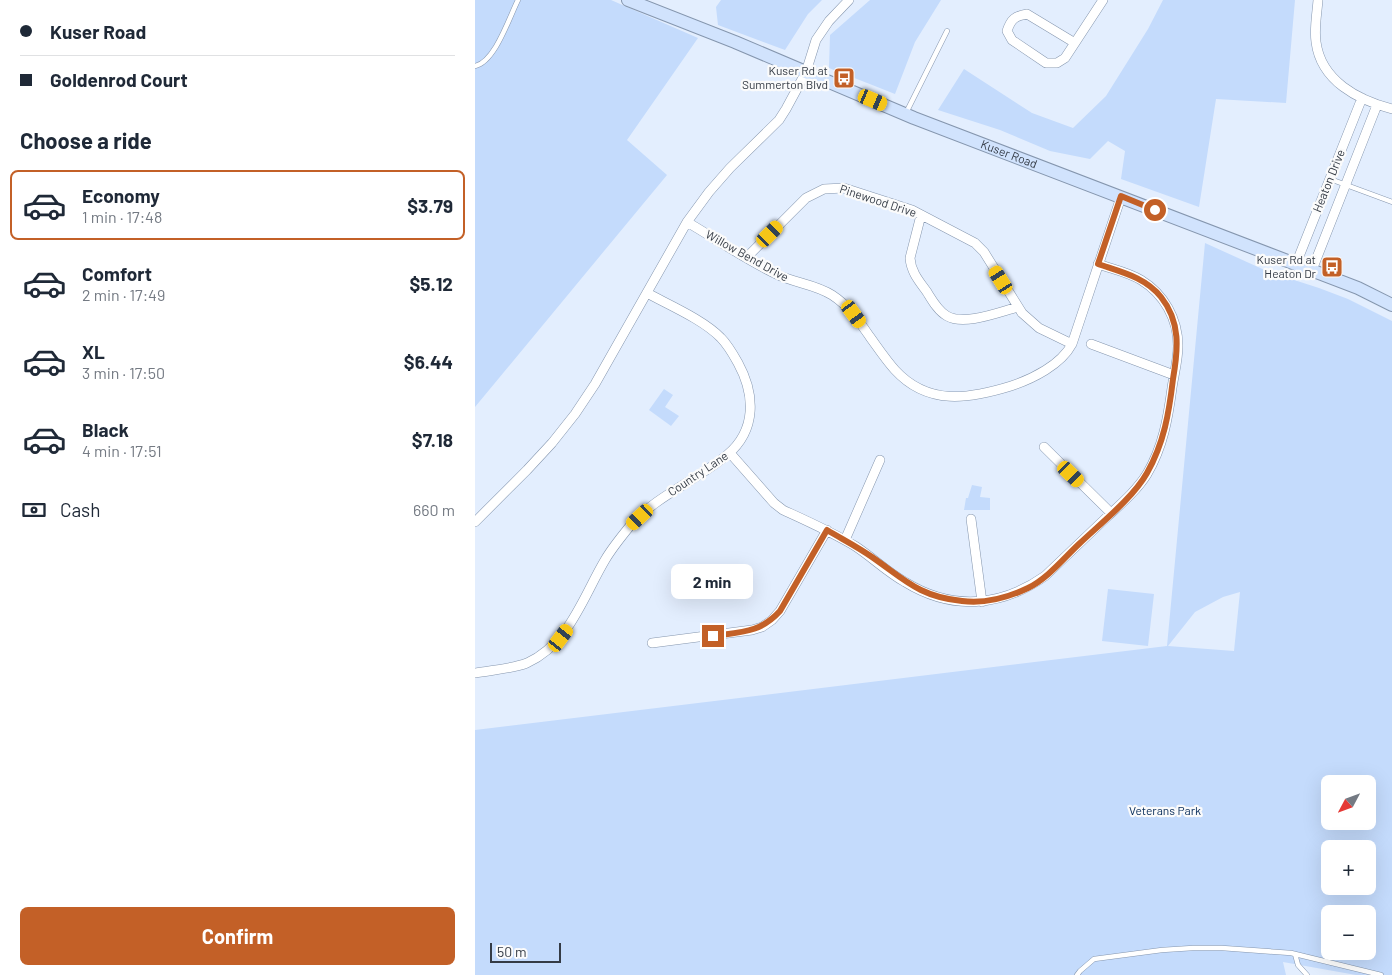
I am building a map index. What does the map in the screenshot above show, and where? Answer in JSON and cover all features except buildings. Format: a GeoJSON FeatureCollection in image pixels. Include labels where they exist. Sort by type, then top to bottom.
{"type":"FeatureCollection","features":[{"type":"Feature","properties":{"kind":"street","name":"Kuser Road"},"geometry":{"type":"LineString","coordinates":[[628,0],[735,42],[906,115],[1313,270],[1358,288],[1392,305]]}},
{"type":"Feature","properties":{"kind":"street"},"geometry":{"type":"LineString","coordinates":[[475,522],[527,470],[575,414],[595,384],[687,222],[730,168],[779,120],[787,109],[806,72],[816,40],[829,21],[849,0]]}},
{"type":"Feature","properties":{"kind":"street"},"geometry":{"type":"LineString","coordinates":[[1075,43],[1027,14],[1017,16],[1010,22],[1007,31],[1012,40],[1046,63],[1057,63],[1065,58],[1075,43],[1103,0]]}},
{"type":"Feature","properties":{"kind":"street"},"geometry":{"type":"LineString","coordinates":[[1318,0],[1315,32],[1319,56],[1331,77],[1346,89],[1362,98],[1392,109]]}},
{"type":"Feature","properties":{"kind":"street","name":"Heaton Drive"},"geometry":{"type":"LineString","coordinates":[[1296,264],[1362,98]]}},
{"type":"Feature","properties":{"kind":"street","name":"Heaton Drive"},"geometry":{"type":"LineString","coordinates":[[1313,270],[1377,105]]}},
{"type":"Feature","properties":{"kind":"street","name":"Pinewood Drive"},"geometry":{"type":"LineString","coordinates":[[747,257],[806,198],[824,188],[844,188],[912,210],[975,243],[984,252],[1018,307],[1030,321],[1039,328],[1072,344]]}},
{"type":"Feature","properties":{"kind":"street","name":"Willow Bend Drive"},"geometry":{"type":"LineString","coordinates":[[687,222],[775,274],[817,288],[843,303],[854,314],[893,369],[902,378],[920,389],[941,396],[969,396],[1014,385],[1036,374],[1066,354],[1072,344],[1121,196]]}},
{"type":"Feature","properties":{"kind":"street"},"geometry":{"type":"LineString","coordinates":[[921,215],[910,258],[911,264],[913,272],[940,311],[956,320],[965,320],[1018,307]]}},
{"type":"Feature","properties":{"kind":"street"},"geometry":{"type":"LineString","coordinates":[[730,453],[774,503],[783,510],[845,540],[916,589],[947,599],[963,602],[982,602],[1014,594],[1029,587],[1045,576],[1136,488],[1146,475],[1158,451],[1167,423],[1178,347],[1177,333],[1169,308],[1161,296],[1140,279],[1098,264]]}},
{"type":"Feature","properties":{"kind":"street","name":"Country Lane"},"geometry":{"type":"LineString","coordinates":[[475,673],[526,663],[550,648],[567,629],[605,559],[632,524],[665,496],[730,453],[739,443],[745,431],[749,418],[750,395],[745,377],[730,348],[710,329],[647,293]]}},
{"type":"Feature","properties":{"kind":"street"},"geometry":{"type":"LineString","coordinates":[[1091,344],[1174,375]]}},
{"type":"Feature","properties":{"kind":"street"},"geometry":{"type":"LineString","coordinates":[[1044,447],[1111,513]]}},
{"type":"Feature","properties":{"kind":"street"},"geometry":{"type":"LineString","coordinates":[[845,540],[880,460]]}},
{"type":"Feature","properties":{"kind":"street"},"geometry":{"type":"LineString","coordinates":[[971,519],[982,602]]}},
{"type":"Feature","properties":{"kind":"street"},"geometry":{"type":"LineString","coordinates":[[652,643],[746,632],[762,627],[780,611],[827,530]]}},
{"type":"Feature","properties":{"kind":"lane"},"geometry":{"type":"LineString","coordinates":[[475,66],[484,63],[492,54],[518,0]]}},
{"type":"Feature","properties":{"kind":"lane"},"geometry":{"type":"LineString","coordinates":[[906,115],[947,31]]}},
{"type":"Feature","properties":{"kind":"lane"},"geometry":{"type":"LineString","coordinates":[[1329,179],[1392,202]]}},
{"type":"Feature","properties":{"kind":"lane"},"geometry":{"type":"LineString","coordinates":[[1077,975],[1079,971],[1094,959],[1162,950],[1223,948],[1295,954],[1381,975]]}},
{"type":"Feature","properties":{"kind":"lane"},"geometry":{"type":"LineString","coordinates":[[1295,954],[1298,965],[1307,975]]}},
{"type":"Feature","properties":{"kind":"green space"},"geometry":{"type":"Polygon","coordinates":[[[475,0],[611,0],[698,38],[627,140],[667,175],[475,407],[475,0]]]}},
{"type":"Feature","properties":{"kind":"green space"},"geometry":{"type":"Polygon","coordinates":[[[721,0],[822,0],[808,14],[785,50],[718,25],[716,7],[721,0]]]}},
{"type":"Feature","properties":{"kind":"green space"},"geometry":{"type":"Polygon","coordinates":[[[870,0],[941,0],[915,42],[895,94],[829,68],[830,35],[870,0]]]}},
{"type":"Feature","properties":{"kind":"green space"},"geometry":{"type":"Polygon","coordinates":[[[1163,0],[1295,0],[1286,103],[1216,99],[1199,207],[1121,179],[1125,151],[1108,141],[1090,159],[1050,151],[1000,130],[938,110],[964,69],[1032,113],[1073,128],[1106,96],[1148,29],[1163,0]]]}},
{"type":"Feature","properties":{"kind":"green space","name":"Veterans Park"},"geometry":{"type":"Polygon","coordinates":[[[1205,243],[1269,272],[1348,299],[1392,321],[1392,975],[1356,975],[1283,962],[1286,975],[475,975],[475,730],[1167,646],[1205,243]],[[1240,592],[1223,597],[1195,612],[1168,646],[1234,651],[1240,592]]]}},
{"type":"Feature","properties":{"kind":"green space"},"geometry":{"type":"Polygon","coordinates":[[[664,389],[673,395],[665,407],[679,416],[671,426],[649,410],[664,389]]]}},
{"type":"Feature","properties":{"kind":"green space"},"geometry":{"type":"Polygon","coordinates":[[[972,485],[982,487],[980,497],[990,498],[990,510],[964,510],[966,498],[968,498],[972,485]]]}},
{"type":"Feature","properties":{"kind":"green space"},"geometry":{"type":"Polygon","coordinates":[[[1108,589],[1154,594],[1148,646],[1102,641],[1108,589]]]}},
{"type":"Feature","properties":{"kind":"place","name":"Kuser Rd at Summerton Blvd"},"geometry":{"type":"Point","coordinates":[844,78]}},
{"type":"Feature","properties":{"kind":"place","name":"Kuser Rd at Heaton Dr"},"geometry":{"type":"Point","coordinates":[1332,267]}},
{"type":"Feature","properties":{"kind":"route"},"geometry":{"type":"LineString","coordinates":[[713,636],[746,632],[762,627],[772,620],[780,611],[827,530],[873,558],[916,589],[947,599],[963,602],[982,602],[1014,594],[1045,576],[1111,513],[1146,475],[1163,440],[1178,347],[1174,319],[1161,296],[1140,279],[1098,264],[1121,196],[1155,210]]}}]}
